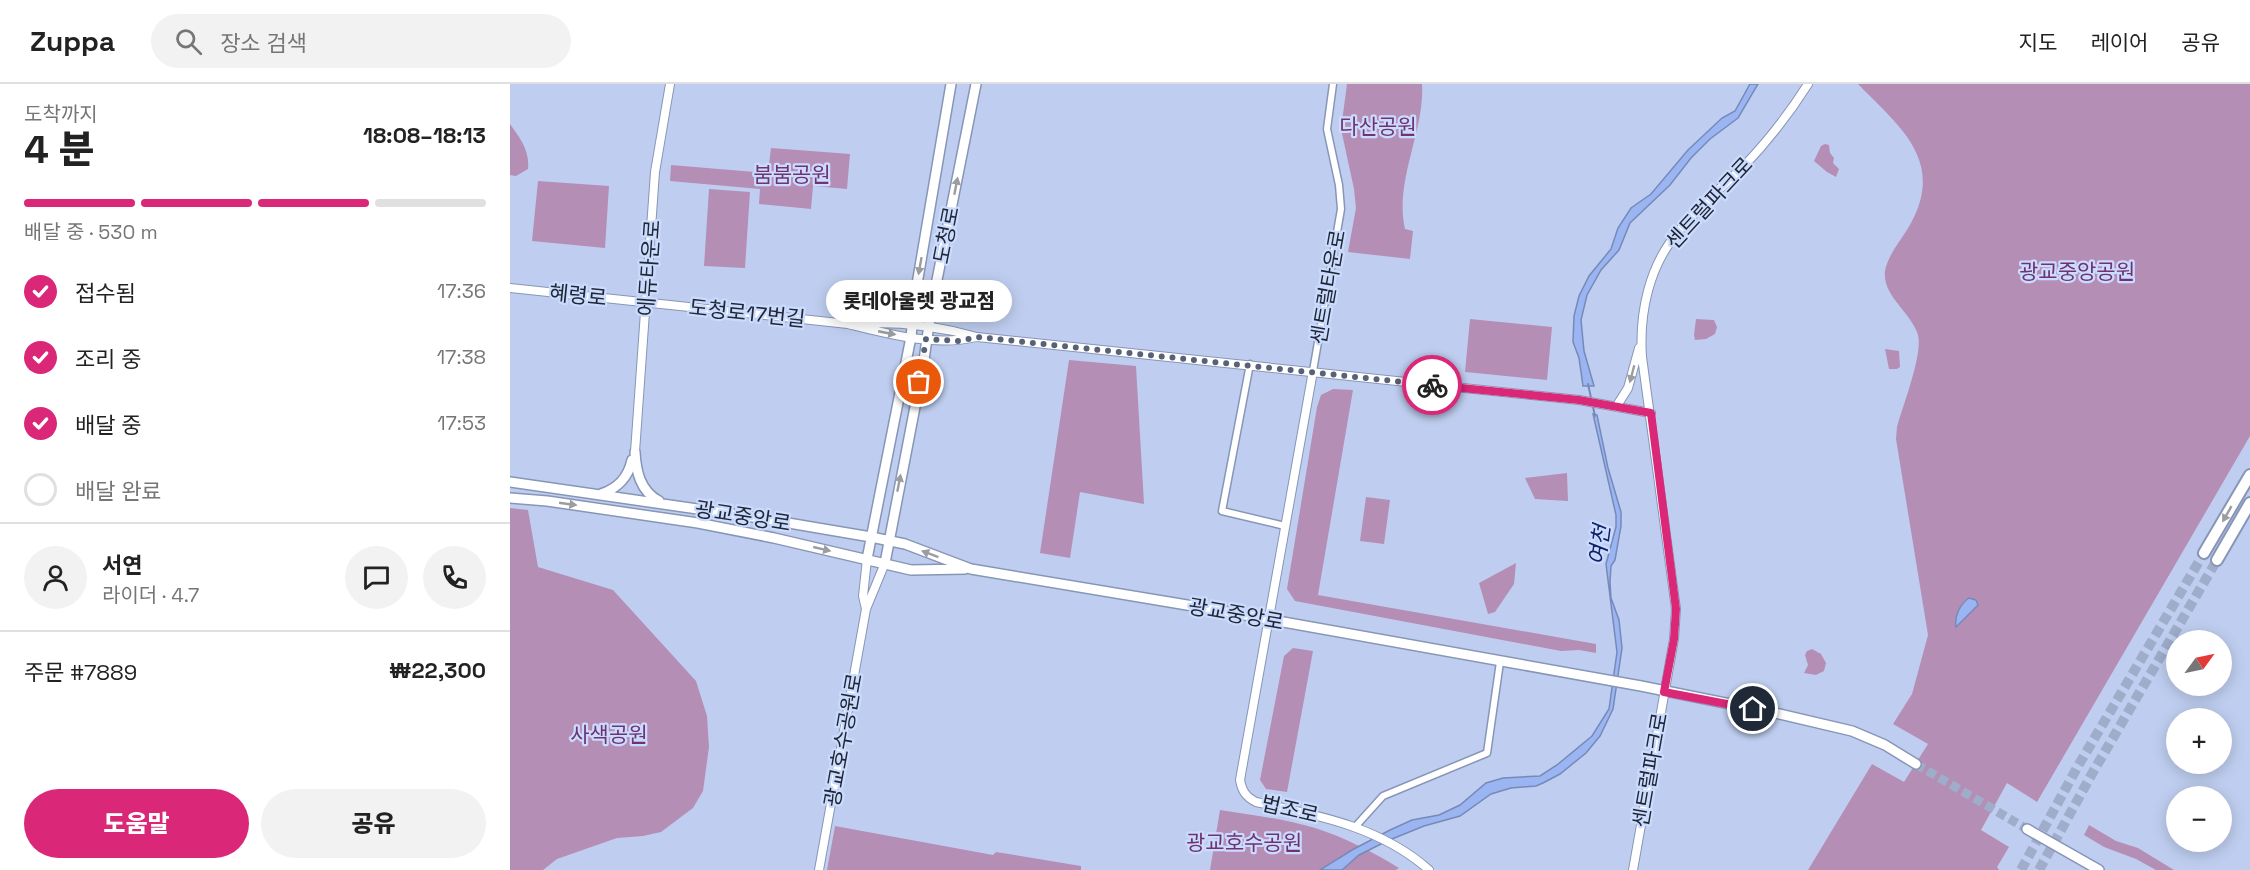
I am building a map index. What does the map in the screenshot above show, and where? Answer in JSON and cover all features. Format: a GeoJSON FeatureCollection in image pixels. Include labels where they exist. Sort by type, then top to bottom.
{"type":"FeatureCollection","features":[{"type":"Feature","properties":{"kind":"highway"},"geometry":{"type":"LineString","coordinates":[[2204,553],[2250,475]]}},
{"type":"Feature","properties":{"kind":"highway"},"geometry":{"type":"LineString","coordinates":[[2217,561],[2250,503]]}},
{"type":"Feature","properties":{"kind":"main road","name":"도청로"},"geometry":{"type":"LineString","coordinates":[[867,559],[911,337],[915,296],[951,84]]}},
{"type":"Feature","properties":{"kind":"main road","name":"도청로"},"geometry":{"type":"LineString","coordinates":[[885,563],[928,326],[976,84]]}},
{"type":"Feature","properties":{"kind":"main road"},"geometry":{"type":"LineString","coordinates":[[599,495],[612,490],[624,480],[630,470],[635,452]]}},
{"type":"Feature","properties":{"kind":"main road"},"geometry":{"type":"LineString","coordinates":[[635,452],[636,471],[642,485],[651,497],[663,504]]}},
{"type":"Feature","properties":{"kind":"main road","name":"광교중앙로"},"geometry":{"type":"LineString","coordinates":[[510,482],[871,537],[905,544],[971,569]]}},
{"type":"Feature","properties":{"kind":"main road","name":"광교중앙로"},"geometry":{"type":"LineString","coordinates":[[510,498],[547,501],[698,523],[911,570],[971,569],[1641,686],[1839,726],[1885,745],[1916,764]]}},
{"type":"Feature","properties":{"kind":"main road"},"geometry":{"type":"LineString","coordinates":[[2027,829],[2099,870]]}},
{"type":"Feature","properties":{"kind":"street","name":"에듀타운로"},"geometry":{"type":"LineString","coordinates":[[635,452],[656,172],[670,84]]}},
{"type":"Feature","properties":{"kind":"street","name":"센트럴타운로"},"geometry":{"type":"LineString","coordinates":[[1268,620],[1341,209],[1339,185],[1327,129],[1333,84]]}},
{"type":"Feature","properties":{"kind":"street","name":"센트럴파크로"},"geometry":{"type":"LineString","coordinates":[[1633,870],[1674,639],[1676,609],[1644,366],[1642,338],[1645,305],[1658,262],[1671,240],[1775,131],[1808,84]]}},
{"type":"Feature","properties":{"kind":"street","name":"혜령로"},"geometry":{"type":"LineString","coordinates":[[510,288],[646,302]]}},
{"type":"Feature","properties":{"kind":"street","name":"도청로17번길"},"geometry":{"type":"LineString","coordinates":[[646,302],[848,324],[889,334],[926,339],[959,341],[977,337]]}},
{"type":"Feature","properties":{"kind":"street","name":"도청로17번길"},"geometry":{"type":"LineString","coordinates":[[848,324],[884,322],[913,324],[977,337]]}},
{"type":"Feature","properties":{"kind":"street"},"geometry":{"type":"LineString","coordinates":[[977,337],[1579,400],[1651,413]]}},
{"type":"Feature","properties":{"kind":"street"},"geometry":{"type":"LineString","coordinates":[[1616,407],[1628,388],[1642,338]]}},
{"type":"Feature","properties":{"kind":"street"},"geometry":{"type":"LineString","coordinates":[[1250,364],[1222,511],[1285,526]]}},
{"type":"Feature","properties":{"kind":"street","name":"광교호수공원로"},"geometry":{"type":"LineString","coordinates":[[866,609],[863,596],[867,559]]}},
{"type":"Feature","properties":{"kind":"street","name":"광교호수공원로"},"geometry":{"type":"LineString","coordinates":[[819,870],[866,609],[885,563]]}},
{"type":"Feature","properties":{"kind":"street","name":"법조로"},"geometry":{"type":"LineString","coordinates":[[1268,620],[1240,780],[1241,789],[1256,802],[1324,816],[1357,828],[1410,856],[1429,870]]}},
{"type":"Feature","properties":{"kind":"street"},"geometry":{"type":"LineString","coordinates":[[1357,828],[1383,796],[1487,753],[1500,662]]}},
{"type":"Feature","properties":{"kind":"green space","name":"다산공원"},"geometry":{"type":"Polygon","coordinates":[[[1347,84],[1422,84],[1419,120],[1403,193],[1405,229],[1413,231],[1410,259],[1348,252],[1356,208],[1341,129],[1347,84]]]}},
{"type":"Feature","properties":{"kind":"green space","name":"광교중앙공원"},"geometry":{"type":"Polygon","coordinates":[[[1858,84],[2250,84],[2250,436],[2037,802],[2007,783],[1981,830],[2009,847],[1997,867],[1999,870],[1808,870],[1872,764],[1904,782],[1928,744],[1893,724],[1912,694],[1928,635],[1896,439],[1897,427],[1918,354],[1918,335],[1892,296],[1885,280],[1885,271],[1892,252],[1911,223],[1920,201],[1923,181],[1920,162],[1913,146],[1902,130],[1858,84]]]}},
{"type":"Feature","properties":{"kind":"green space"},"geometry":{"type":"Polygon","coordinates":[[[510,124],[524,145],[528,162],[528,169],[516,176],[510,175],[510,124]]]}},
{"type":"Feature","properties":{"kind":"green space"},"geometry":{"type":"Polygon","coordinates":[[[1829,145],[1830,153],[1834,158],[1833,163],[1839,169],[1836,177],[1814,161],[1821,146],[1829,145]]]}},
{"type":"Feature","properties":{"kind":"green space","name":"붐붐공원"},"geometry":{"type":"Polygon","coordinates":[[[771,148],[850,154],[847,189],[813,186],[811,209],[759,204],[760,189],[670,181],[671,165],[768,173],[771,148]]]}},
{"type":"Feature","properties":{"kind":"green space"},"geometry":{"type":"Polygon","coordinates":[[[538,181],[609,186],[605,248],[532,241],[538,181]]]}},
{"type":"Feature","properties":{"kind":"green space"},"geometry":{"type":"Polygon","coordinates":[[[709,189],[750,192],[745,268],[704,266],[709,189]]]}},
{"type":"Feature","properties":{"kind":"green space"},"geometry":{"type":"Polygon","coordinates":[[[1470,319],[1552,327],[1547,380],[1465,372],[1470,319]]]}},
{"type":"Feature","properties":{"kind":"green space"},"geometry":{"type":"Polygon","coordinates":[[[1696,319],[1714,320],[1717,327],[1715,334],[1706,339],[1695,340],[1696,319]]]}},
{"type":"Feature","properties":{"kind":"green space"},"geometry":{"type":"Polygon","coordinates":[[[1885,349],[1899,351],[1900,367],[1889,369],[1885,349]]]}},
{"type":"Feature","properties":{"kind":"green space"},"geometry":{"type":"Polygon","coordinates":[[[1069,360],[1136,366],[1144,504],[1080,492],[1070,558],[1040,553],[1069,360]]]}},
{"type":"Feature","properties":{"kind":"green space"},"geometry":{"type":"Polygon","coordinates":[[[1333,389],[1353,390],[1318,595],[1596,644],[1596,653],[1579,650],[1561,651],[1295,601],[1287,589],[1317,407],[1321,395],[1333,389]]]}},
{"type":"Feature","properties":{"kind":"green space"},"geometry":{"type":"Polygon","coordinates":[[[1567,473],[1568,501],[1535,499],[1525,478],[1567,473]]]}},
{"type":"Feature","properties":{"kind":"green space"},"geometry":{"type":"Polygon","coordinates":[[[1366,497],[1390,500],[1384,544],[1360,541],[1366,497]]]}},
{"type":"Feature","properties":{"kind":"green space","name":"사색공원"},"geometry":{"type":"Polygon","coordinates":[[[510,508],[528,510],[538,567],[613,590],[696,681],[707,716],[709,747],[703,791],[693,808],[661,832],[617,838],[557,859],[543,870],[510,870],[510,508]]]}},
{"type":"Feature","properties":{"kind":"green space"},"geometry":{"type":"Polygon","coordinates":[[[1516,563],[1514,584],[1495,612],[1488,614],[1479,583],[1516,563]]]}},
{"type":"Feature","properties":{"kind":"green space"},"geometry":{"type":"Polygon","coordinates":[[[1293,648],[1313,651],[1287,792],[1266,789],[1260,780],[1284,656],[1293,648]]]}},
{"type":"Feature","properties":{"kind":"green space"},"geometry":{"type":"Polygon","coordinates":[[[1812,649],[1821,654],[1826,663],[1824,671],[1816,675],[1804,673],[1808,665],[1805,655],[1812,649]]]}},
{"type":"Feature","properties":{"kind":"green space","name":"광교호수공원"},"geometry":{"type":"Polygon","coordinates":[[[1220,810],[1315,828],[1358,845],[1399,868],[1396,870],[1210,870],[1220,810]]]}},
{"type":"Feature","properties":{"kind":"green space"},"geometry":{"type":"Polygon","coordinates":[[[2089,825],[2116,841],[2138,848],[2174,870],[2156,870],[2136,859],[2104,847],[2084,835],[2089,825]]]}},
{"type":"Feature","properties":{"kind":"green space"},"geometry":{"type":"Polygon","coordinates":[[[835,826],[993,855],[996,852],[1081,866],[1081,870],[827,870],[835,826]]]}},
{"type":"Feature","properties":{"kind":"water"},"geometry":{"type":"Polygon","coordinates":[[[1750,84],[1758,84],[1738,118],[1710,139],[1691,158],[1670,185],[1630,223],[1619,250],[1601,270],[1587,295],[1581,320],[1584,351],[1594,386],[1583,386],[1579,358],[1573,342],[1574,316],[1579,296],[1589,276],[1611,249],[1618,228],[1631,208],[1651,194],[1688,150],[1722,118],[1735,111],[1750,84]]]}},
{"type":"Feature","properties":{"kind":"water"},"geometry":{"type":"Polygon","coordinates":[[[1593,414],[1597,415],[1608,468],[1621,512],[1621,526],[1615,560],[1611,566],[1610,582],[1611,598],[1619,620],[1622,648],[1613,709],[1600,736],[1586,753],[1560,774],[1543,783],[1491,794],[1460,816],[1424,826],[1359,855],[1342,870],[1320,870],[1390,830],[1412,820],[1439,815],[1460,805],[1486,783],[1503,778],[1540,776],[1592,736],[1609,709],[1617,652],[1606,564],[1616,527],[1616,515],[1593,414]]]}},
{"type":"Feature","properties":{"kind":"water"},"geometry":{"type":"Polygon","coordinates":[[[1969,598],[1976,600],[1978,605],[1956,627],[1958,611],[1969,598]]]}},
{"type":"Feature","properties":{"kind":"waterway","name":"여천"},"geometry":{"type":"LineString","coordinates":[[1588,384],[1595,416]]}},
{"type":"Feature","properties":{"kind":"tunnel"},"geometry":{"type":"LineString","coordinates":[[2021,870],[2078,766],[2204,553]]}},
{"type":"Feature","properties":{"kind":"tunnel"},"geometry":{"type":"LineString","coordinates":[[2039,870],[2093,772],[2217,560]]}},
{"type":"Feature","properties":{"kind":"tunnel"},"geometry":{"type":"LineString","coordinates":[[1916,764],[2027,829]]}},
{"type":"Feature","properties":{"kind":"way so far"},"geometry":{"type":"LineString","coordinates":[[919,382],[926,339],[959,341],[977,337],[1432,385]]}},
{"type":"Feature","properties":{"kind":"place","name":"롯데아울렛 광교점"},"geometry":{"type":"Point","coordinates":[919,382]}},
{"type":"Feature","properties":{"kind":"route"},"geometry":{"type":"LineString","coordinates":[[1432,385],[1579,400],[1651,413],[1676,609],[1674,639],[1664,692],[1753,709]]}}]}
